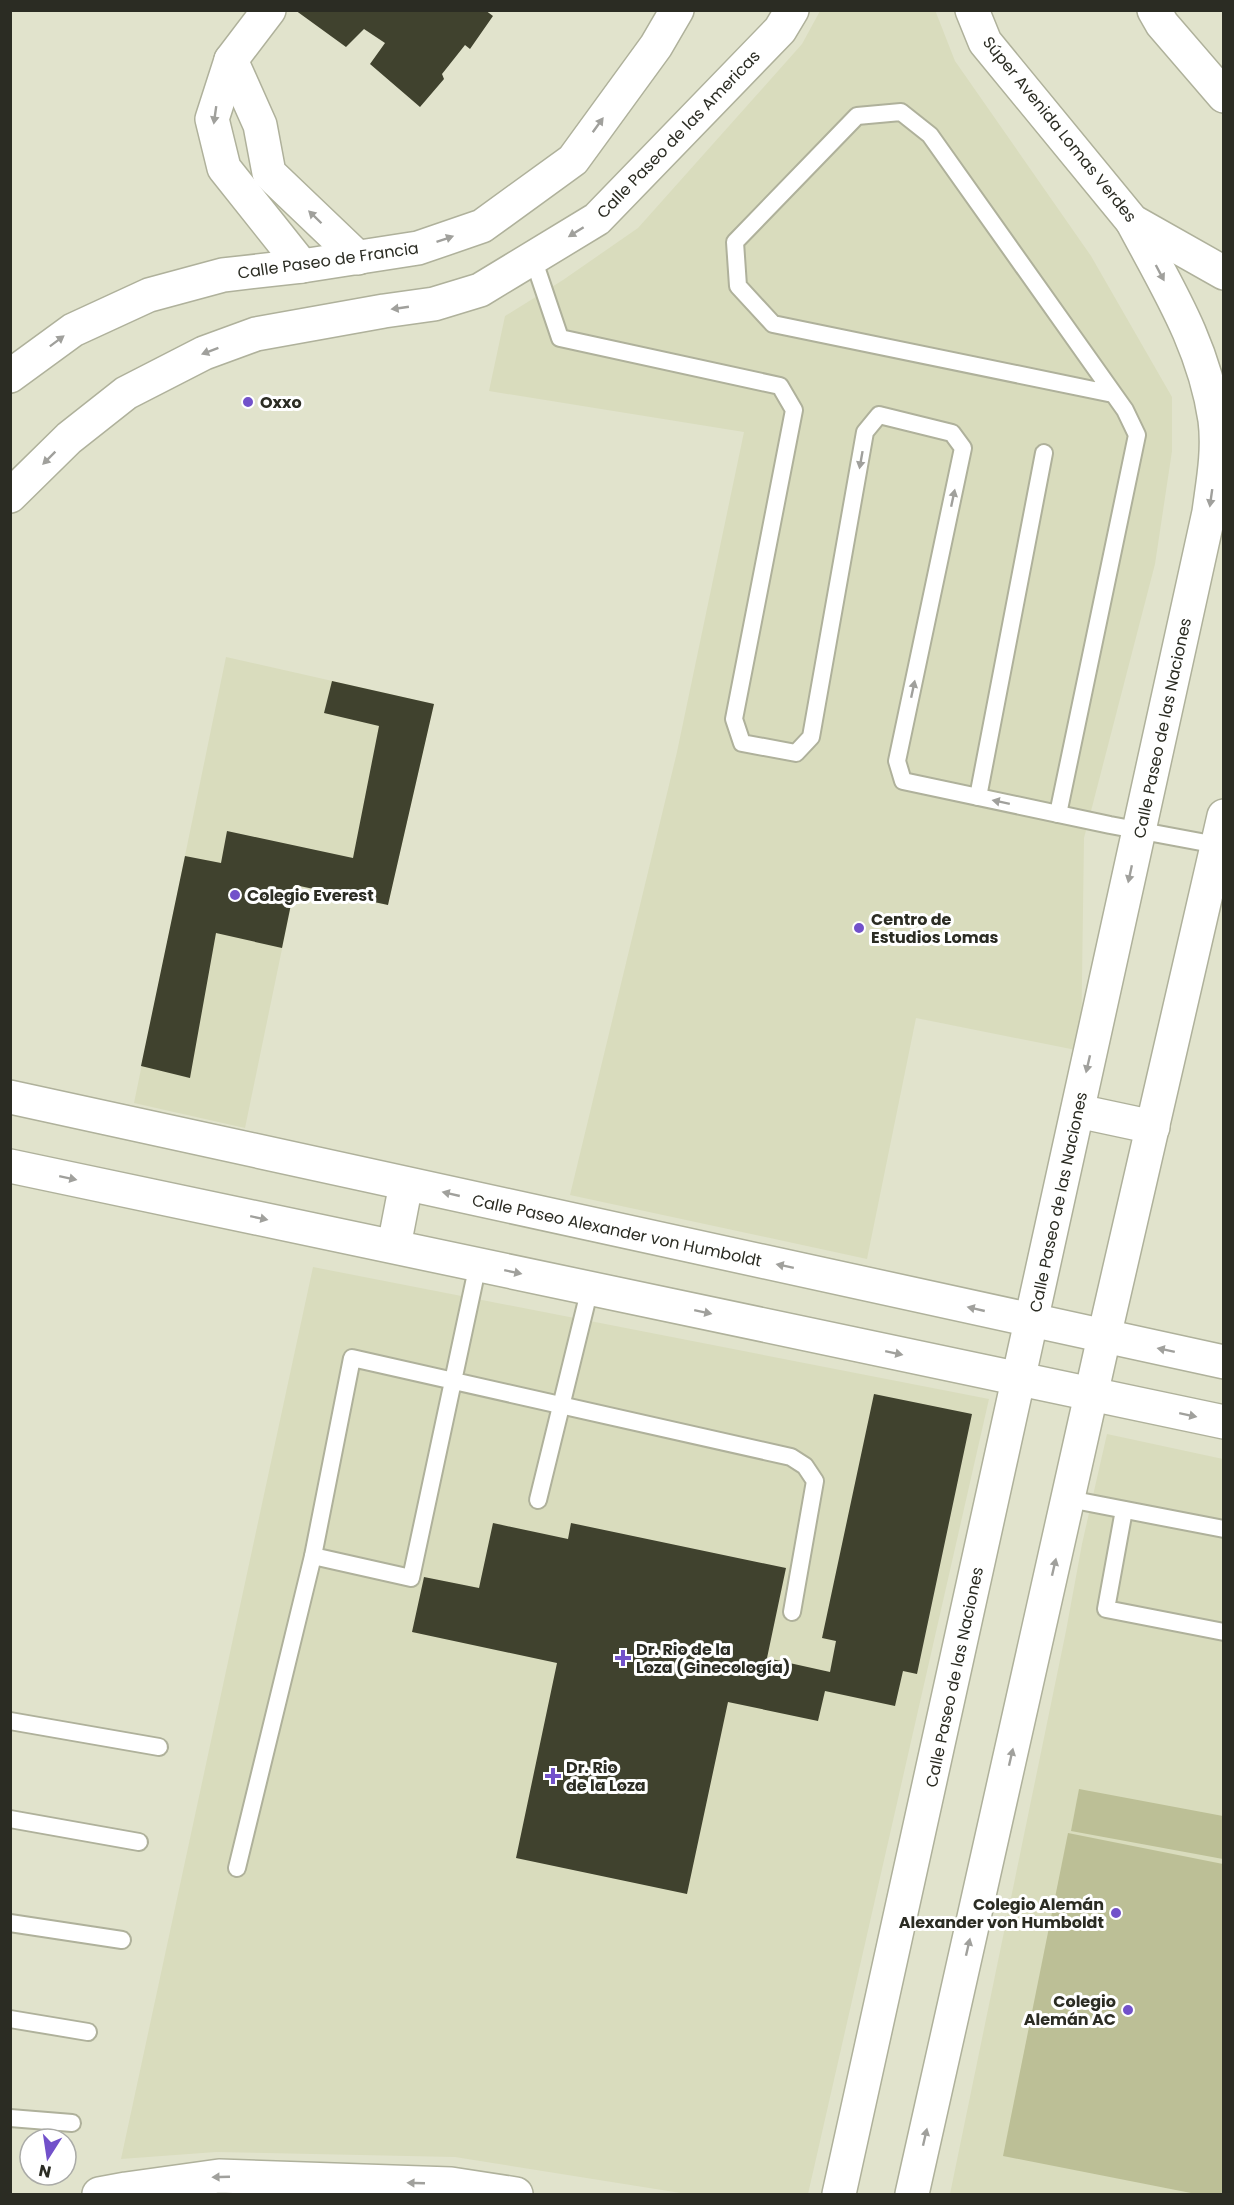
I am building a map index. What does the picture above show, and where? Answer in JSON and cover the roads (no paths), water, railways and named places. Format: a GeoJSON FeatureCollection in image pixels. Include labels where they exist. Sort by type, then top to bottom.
{"type":"FeatureCollection","features":[{"type":"Feature","properties":{"kind":"street"},"geometry":{"type":"LineString","coordinates":[[269,10],[231,60],[212,119],[224,168],[302,266]]}},
{"type":"Feature","properties":{"kind":"street","name":"Calle Paseo de Francia"},"geometry":{"type":"LineString","coordinates":[[10,376],[73,330],[149,294],[223,275],[302,266],[418,248],[482,226],[573,160],[656,46],[677,10]]}},
{"type":"Feature","properties":{"kind":"street","name":"Calle Paseo de las Americas"},"geometry":{"type":"LineString","coordinates":[[10,496],[69,438],[126,393],[204,353],[256,334],[434,304],[480,290],[597,219],[780,30],[792,10]]}},
{"type":"Feature","properties":{"kind":"street","name":"Súper Avenida Lomas Verdes"},"geometry":{"type":"LineString","coordinates":[[972,10],[985,42],[1132,221],[1224,273]]}},
{"type":"Feature","properties":{"kind":"street"},"geometry":{"type":"LineString","coordinates":[[1158,17],[1224,61]]}},
{"type":"Feature","properties":{"kind":"street"},"geometry":{"type":"LineString","coordinates":[[1158,17],[1224,96]]}},
{"type":"Feature","properties":{"kind":"street"},"geometry":{"type":"LineString","coordinates":[[231,60],[260,125],[269,173],[358,258]]}},
{"type":"Feature","properties":{"kind":"street","name":"Calle Paseo de las Naciones"},"geometry":{"type":"LineString","coordinates":[[839,2194],[1209,512],[1216,464],[1213,411],[1207,379],[1189,328],[1132,221]]}},
{"type":"Feature","properties":{"kind":"street"},"geometry":{"type":"LineString","coordinates":[[912,2194],[1220,831]]}},
{"type":"Feature","properties":{"kind":"street","name":"Calle Paseo Alexander von Humboldt"},"geometry":{"type":"LineString","coordinates":[[10,1097],[1224,1362]]}},
{"type":"Feature","properties":{"kind":"street"},"geometry":{"type":"LineString","coordinates":[[1078,1111],[1153,1127]]}},
{"type":"Feature","properties":{"kind":"street"},"geometry":{"type":"LineString","coordinates":[[10,1166],[1224,1422]]}},
{"type":"Feature","properties":{"kind":"street"},"geometry":{"type":"LineString","coordinates":[[394,1246],[406,1184]]}},
{"type":"Feature","properties":{"kind":"street"},"geometry":{"type":"LineString","coordinates":[[99,2194],[126,2188],[219,2176],[452,2184],[516,2194]]}},
{"type":"Feature","properties":{"kind":"lane"},"geometry":{"type":"LineString","coordinates":[[1058,814],[1137,435],[1125,410],[930,135],[901,112],[856,116],[735,242],[738,286],[773,324],[1113,394]]}},
{"type":"Feature","properties":{"kind":"lane"},"geometry":{"type":"LineString","coordinates":[[533,258],[560,338],[780,386],[794,410],[734,719],[742,743],[796,753],[811,736],[866,432],[879,415],[952,433],[963,448],[897,761],[903,781],[1140,831],[1220,831]]}},
{"type":"Feature","properties":{"kind":"lane"},"geometry":{"type":"LineString","coordinates":[[978,797],[1044,453]]}},
{"type":"Feature","properties":{"kind":"lane"},"geometry":{"type":"LineString","coordinates":[[313,1556],[411,1578],[478,1264]]}},
{"type":"Feature","properties":{"kind":"lane"},"geometry":{"type":"LineString","coordinates":[[538,1500],[590,1288]]}},
{"type":"Feature","properties":{"kind":"lane"},"geometry":{"type":"LineString","coordinates":[[237,1868],[313,1556],[352,1358],[790,1457],[805,1466],[815,1481],[792,1612]]}},
{"type":"Feature","properties":{"kind":"lane"},"geometry":{"type":"LineString","coordinates":[[1069,1499],[1224,1529]]}},
{"type":"Feature","properties":{"kind":"lane"},"geometry":{"type":"LineString","coordinates":[[1124,1510],[1106,1609],[1224,1632]]}},
{"type":"Feature","properties":{"kind":"lane"},"geometry":{"type":"LineString","coordinates":[[10,1721],[159,1747]]}},
{"type":"Feature","properties":{"kind":"lane"},"geometry":{"type":"LineString","coordinates":[[10,1819],[139,1842]]}},
{"type":"Feature","properties":{"kind":"lane"},"geometry":{"type":"LineString","coordinates":[[10,1923],[122,1940]]}},
{"type":"Feature","properties":{"kind":"lane"},"geometry":{"type":"LineString","coordinates":[[10,2019],[87,2032]]}},
{"type":"Feature","properties":{"kind":"lane"},"geometry":{"type":"LineString","coordinates":[[10,2118],[72,2123]]}},
{"type":"Feature","properties":{"kind":"place","name":"Oxxo"},"geometry":{"type":"Point","coordinates":[248,402]}},
{"type":"Feature","properties":{"kind":"place","name":"Colegio Everest"},"geometry":{"type":"Point","coordinates":[235,895]}},
{"type":"Feature","properties":{"kind":"place","name":"Centro de Estudios Lomas"},"geometry":{"type":"Point","coordinates":[859,928]}},
{"type":"Feature","properties":{"kind":"place","name":"Dr. Rio de la Loza (Ginecología)"},"geometry":{"type":"Point","coordinates":[623,1658]}},
{"type":"Feature","properties":{"kind":"place","name":"Dr. Rio de la Loza"},"geometry":{"type":"Point","coordinates":[553,1776]}},
{"type":"Feature","properties":{"kind":"place","name":"Colegio Alemán Alexander von Humboldt"},"geometry":{"type":"Point","coordinates":[1116,1913]}},
{"type":"Feature","properties":{"kind":"place","name":"Colegio Alemán AC"},"geometry":{"type":"Point","coordinates":[1128,2010]}}]}
